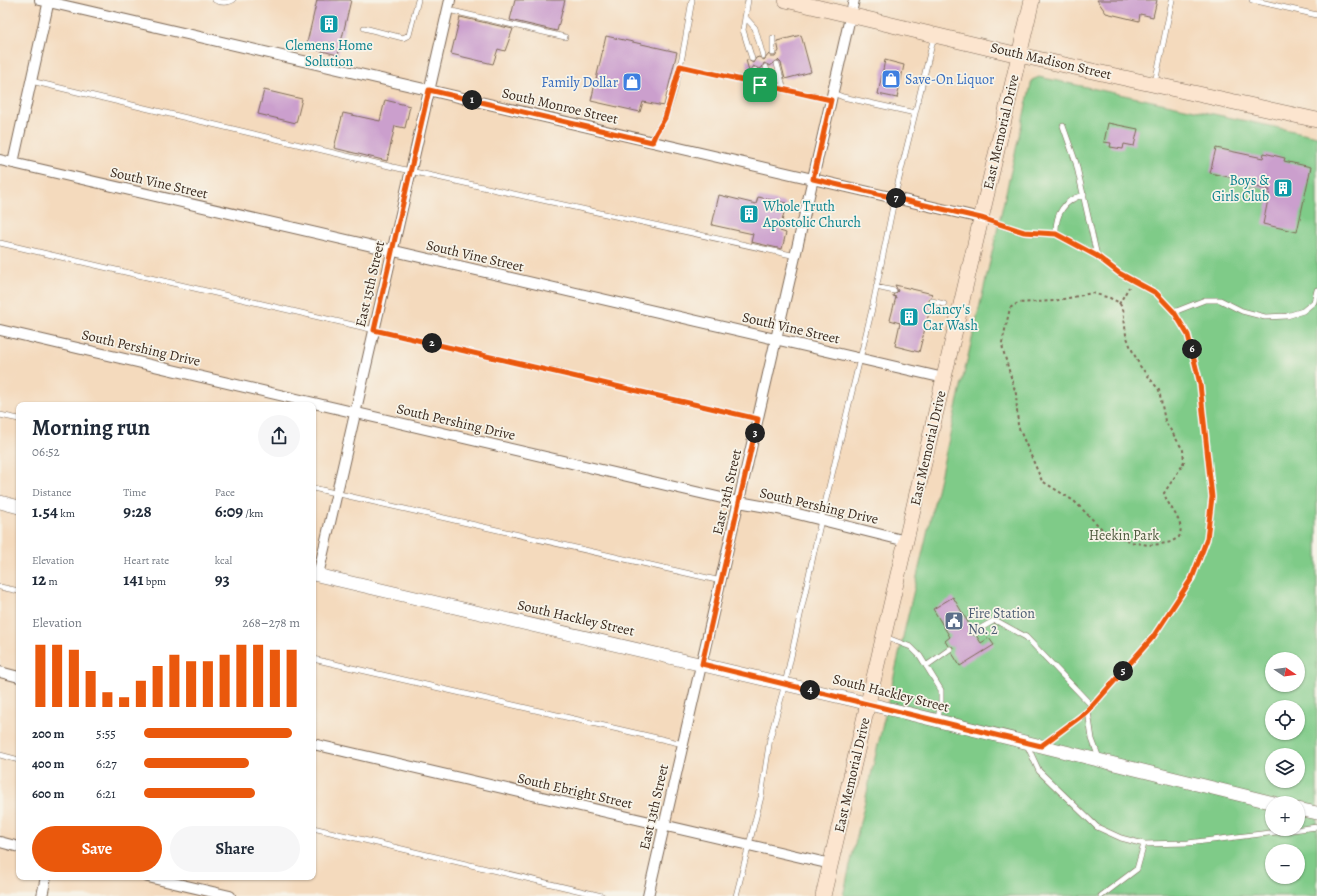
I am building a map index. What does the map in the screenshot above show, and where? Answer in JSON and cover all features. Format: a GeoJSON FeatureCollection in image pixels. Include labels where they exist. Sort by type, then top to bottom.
{"type":"FeatureCollection","features":[{"type":"Feature","properties":{"kind":"main road","name":"South Madison Street"},"geometry":{"type":"LineString","coordinates":[[786,0],[853,7],[934,34],[1019,55],[1317,120]]}},
{"type":"Feature","properties":{"kind":"main road","name":"East Memorial Drive"},"geometry":{"type":"LineString","coordinates":[[824,896],[1032,0]]}},
{"type":"Feature","properties":{"kind":"street"},"geometry":{"type":"LineString","coordinates":[[13,163],[31,81],[46,1]]}},
{"type":"Feature","properties":{"kind":"street","name":"South Monroe Street"},"geometry":{"type":"LineString","coordinates":[[46,1],[981,218]]}},
{"type":"Feature","properties":{"kind":"street","name":"East 15th Street"},"geometry":{"type":"LineString","coordinates":[[316,575],[337,493],[449,5]]}},
{"type":"Feature","properties":{"kind":"street","name":"East 13th Street"},"geometry":{"type":"LineString","coordinates":[[648,896],[853,7]]}},
{"type":"Feature","properties":{"kind":"street","name":"South Vine Street"},"geometry":{"type":"LineString","coordinates":[[0,160],[944,378]]}},
{"type":"Feature","properties":{"kind":"street","name":"South Pershing Drive"},"geometry":{"type":"LineString","coordinates":[[0,330],[308,402]]}},
{"type":"Feature","properties":{"kind":"street","name":"South Pershing Drive"},"geometry":{"type":"LineString","coordinates":[[316,404],[739,502],[778,509],[906,541]]}},
{"type":"Feature","properties":{"kind":"street"},"geometry":{"type":"LineString","coordinates":[[0,502],[16,506]]}},
{"type":"Feature","properties":{"kind":"street","name":"South Hackley Street"},"geometry":{"type":"LineString","coordinates":[[316,575],[938,720],[1265,801]]}},
{"type":"Feature","properties":{"kind":"street"},"geometry":{"type":"LineString","coordinates":[[0,672],[16,676]]}},
{"type":"Feature","properties":{"kind":"street","name":"South Ebright Street"},"geometry":{"type":"LineString","coordinates":[[316,745],[831,864]]}},
{"type":"Feature","properties":{"kind":"street"},"geometry":{"type":"LineString","coordinates":[[1305,810],[1317,813]]}},
{"type":"Feature","properties":{"kind":"street"},"geometry":{"type":"LineString","coordinates":[[0,842],[16,846]]}},
{"type":"Feature","properties":{"kind":"street"},"geometry":{"type":"LineString","coordinates":[[42,896],[45,880]]}},
{"type":"Feature","properties":{"kind":"street"},"geometry":{"type":"LineString","coordinates":[[161,880],[230,896]]}},
{"type":"Feature","properties":{"kind":"lane"},"geometry":{"type":"LineString","coordinates":[[215,0],[218,2],[229,2],[233,0]]}},
{"type":"Feature","properties":{"kind":"lane"},"geometry":{"type":"LineString","coordinates":[[364,28],[403,38],[409,35],[418,0]]}},
{"type":"Feature","properties":{"kind":"lane"},"geometry":{"type":"LineString","coordinates":[[652,142],[665,118],[680,66],[692,0]]}},
{"type":"Feature","properties":{"kind":"lane"},"geometry":{"type":"LineString","coordinates":[[748,0],[743,30],[752,59]]}},
{"type":"Feature","properties":{"kind":"lane"},"geometry":{"type":"LineString","coordinates":[[1154,84],[1172,0]]}},
{"type":"Feature","properties":{"kind":"lane"},"geometry":{"type":"LineString","coordinates":[[1252,0],[1317,15]]}},
{"type":"Feature","properties":{"kind":"lane"},"geometry":{"type":"LineString","coordinates":[[449,5],[565,37]]}},
{"type":"Feature","properties":{"kind":"lane"},"geometry":{"type":"LineString","coordinates":[[745,17],[755,28],[763,56]]}},
{"type":"Feature","properties":{"kind":"lane"},"geometry":{"type":"LineString","coordinates":[[736,896],[761,797],[770,738],[785,684],[821,520],[934,34]]}},
{"type":"Feature","properties":{"kind":"lane"},"geometry":{"type":"LineString","coordinates":[[773,38],[773,53]]}},
{"type":"Feature","properties":{"kind":"lane"},"geometry":{"type":"LineString","coordinates":[[777,64],[784,90]]}},
{"type":"Feature","properties":{"kind":"lane"},"geometry":{"type":"LineString","coordinates":[[680,66],[784,90],[832,97],[916,113]]}},
{"type":"Feature","properties":{"kind":"lane"},"geometry":{"type":"LineString","coordinates":[[766,67],[772,87]]}},
{"type":"Feature","properties":{"kind":"lane"},"geometry":{"type":"LineString","coordinates":[[755,70],[760,85]]}},
{"type":"Feature","properties":{"kind":"lane"},"geometry":{"type":"LineString","coordinates":[[31,81],[410,171],[796,256]]}},
{"type":"Feature","properties":{"kind":"lane"},"geometry":{"type":"LineString","coordinates":[[1063,126],[1076,163],[1097,256]]}},
{"type":"Feature","properties":{"kind":"lane"},"geometry":{"type":"LineString","coordinates":[[1056,234],[1055,224],[1058,215],[1067,202],[1084,195]]}},
{"type":"Feature","properties":{"kind":"lane"},"geometry":{"type":"LineString","coordinates":[[981,218],[1024,232],[1056,234],[1097,256],[1119,273],[1156,293],[1174,312],[1188,335],[1200,384],[1212,497],[1207,539],[1192,578],[1153,637],[1088,711],[1041,746]]}},
{"type":"Feature","properties":{"kind":"lane"},"geometry":{"type":"LineString","coordinates":[[0,244],[758,419]]}},
{"type":"Feature","properties":{"kind":"lane"},"geometry":{"type":"LineString","coordinates":[[876,287],[894,291]]}},
{"type":"Feature","properties":{"kind":"lane"},"geometry":{"type":"LineString","coordinates":[[1174,312],[1204,300],[1220,300],[1242,310],[1264,317],[1287,316],[1303,311],[1314,302],[1317,290]]}},
{"type":"Feature","properties":{"kind":"lane"},"geometry":{"type":"LineString","coordinates":[[932,301],[944,304]]}},
{"type":"Feature","properties":{"kind":"lane"},"geometry":{"type":"LineString","coordinates":[[0,415],[16,418]]}},
{"type":"Feature","properties":{"kind":"lane"},"geometry":{"type":"LineString","coordinates":[[316,489],[721,581]]}},
{"type":"Feature","properties":{"kind":"lane"},"geometry":{"type":"LineString","coordinates":[[0,587],[16,590]]}},
{"type":"Feature","properties":{"kind":"lane"},"geometry":{"type":"LineString","coordinates":[[974,632],[995,620],[1026,637],[1092,706]]}},
{"type":"Feature","properties":{"kind":"lane"},"geometry":{"type":"LineString","coordinates":[[884,637],[910,647],[920,656],[941,690],[938,720]]}},
{"type":"Feature","properties":{"kind":"lane"},"geometry":{"type":"LineString","coordinates":[[926,666],[950,649]]}},
{"type":"Feature","properties":{"kind":"lane"},"geometry":{"type":"LineString","coordinates":[[316,660],[683,744]]}},
{"type":"Feature","properties":{"kind":"lane"},"geometry":{"type":"LineString","coordinates":[[1088,711],[1092,739],[1100,760]]}},
{"type":"Feature","properties":{"kind":"lane"},"geometry":{"type":"LineString","coordinates":[[1026,742],[1039,771],[1097,827],[1121,838],[1144,844],[1188,843],[1317,827]]}},
{"type":"Feature","properties":{"kind":"lane"},"geometry":{"type":"LineString","coordinates":[[0,755],[16,759]]}},
{"type":"Feature","properties":{"kind":"lane"},"geometry":{"type":"LineString","coordinates":[[316,829],[602,896]]}},
{"type":"Feature","properties":{"kind":"lane"},"geometry":{"type":"LineString","coordinates":[[1101,896],[1137,869],[1144,844]]}},
{"type":"Feature","properties":{"kind":"path"},"geometry":{"type":"LineString","coordinates":[[1119,304],[1132,280]]}},
{"type":"Feature","properties":{"kind":"path"},"geometry":{"type":"LineString","coordinates":[[1092,293],[1110,298],[1119,304],[1124,312],[1126,335],[1131,348],[1140,366],[1159,390],[1165,422],[1184,455],[1182,466],[1164,493],[1180,524],[1180,533],[1176,539],[1161,544],[1148,545],[1131,542],[1103,530],[1074,500],[1042,481],[1018,426],[1016,394],[1003,350],[1002,343],[1005,329],[1010,308],[1013,305],[1060,300],[1092,293]]}},
{"type":"Feature","properties":{"kind":"green space","name":"Heekin Park"},"geometry":{"type":"Polygon","coordinates":[[[1039,77],[1317,136],[1317,896],[843,896],[1032,80],[1039,77]]]}},
{"type":"Feature","properties":{"kind":"building","name":"Clemens Home Solution"},"geometry":{"type":"Polygon","coordinates":[[[317,0],[351,0],[338,55],[306,47],[317,0]]]}},
{"type":"Feature","properties":{"kind":"building"},"geometry":{"type":"Polygon","coordinates":[[[515,0],[565,0],[557,31],[510,20],[515,0]]]}},
{"type":"Feature","properties":{"kind":"building"},"geometry":{"type":"Polygon","coordinates":[[[1097,0],[1157,0],[1153,17],[1140,14],[1139,21],[1106,13],[1097,0]]]}},
{"type":"Feature","properties":{"kind":"building"},"geometry":{"type":"Polygon","coordinates":[[[460,17],[513,29],[505,51],[498,49],[493,64],[451,54],[460,17]]]}},
{"type":"Feature","properties":{"kind":"building"},"geometry":{"type":"Polygon","coordinates":[[[801,35],[811,72],[785,79],[781,63],[778,60],[770,66],[764,63],[762,68],[759,69],[753,66],[749,71],[746,60],[753,63],[756,58],[759,57],[764,60],[769,54],[771,57],[775,57],[779,51],[777,41],[801,35]]]}},
{"type":"Feature","properties":{"kind":"building","name":"Family Dollar"},"geometry":{"type":"Polygon","coordinates":[[[606,36],[677,52],[664,106],[643,102],[640,112],[591,101],[606,36]]]}},
{"type":"Feature","properties":{"kind":"building","name":"Save-On Liquor"},"geometry":{"type":"Polygon","coordinates":[[[885,60],[904,65],[897,98],[878,94],[885,60]]]}},
{"type":"Feature","properties":{"kind":"building"},"geometry":{"type":"Polygon","coordinates":[[[264,90],[302,99],[296,123],[258,114],[264,90]]]}},
{"type":"Feature","properties":{"kind":"building"},"geometry":{"type":"Polygon","coordinates":[[[385,100],[410,106],[405,128],[395,126],[387,161],[334,148],[343,113],[380,121],[385,100]]]}},
{"type":"Feature","properties":{"kind":"building"},"geometry":{"type":"Polygon","coordinates":[[[1108,123],[1138,129],[1134,146],[1124,144],[1123,149],[1110,147],[1111,143],[1104,142],[1108,123]]]}},
{"type":"Feature","properties":{"kind":"building","name":"Boys & Girls Club"},"geometry":{"type":"Polygon","coordinates":[[[1216,148],[1263,158],[1264,153],[1285,158],[1284,161],[1311,167],[1297,232],[1263,224],[1270,190],[1251,186],[1252,182],[1210,173],[1216,148]]]}},
{"type":"Feature","properties":{"kind":"building","name":"Whole Truth Apostolic Church"},"geometry":{"type":"Polygon","coordinates":[[[719,195],[756,204],[758,197],[786,203],[780,231],[786,233],[782,249],[751,242],[753,234],[712,225],[719,195]]]}},
{"type":"Feature","properties":{"kind":"building","name":"Clancy's Car Wash"},"geometry":{"type":"Polygon","coordinates":[[[895,285],[933,294],[928,300],[931,305],[919,352],[895,346],[900,323],[890,320],[896,297],[893,295],[898,291],[895,285]]]}},
{"type":"Feature","properties":{"kind":"building","name":"Fire Station No. 2"},"geometry":{"type":"Polygon","coordinates":[[[953,597],[972,629],[971,634],[976,635],[981,643],[989,638],[994,645],[960,666],[952,653],[953,647],[948,646],[945,641],[950,637],[933,609],[953,597]]]}},
{"type":"Feature","properties":{"kind":"place","name":"Clemens Home Solution"},"geometry":{"type":"Point","coordinates":[329,24]}},
{"type":"Feature","properties":{"kind":"place","name":"Save-On Liquor"},"geometry":{"type":"Point","coordinates":[891,79]}},
{"type":"Feature","properties":{"kind":"place","name":"Family Dollar"},"geometry":{"type":"Point","coordinates":[632,82]}},
{"type":"Feature","properties":{"kind":"place","name":"Boys & Girls Club"},"geometry":{"type":"Point","coordinates":[1283,188]}},
{"type":"Feature","properties":{"kind":"place","name":"Whole Truth Apostolic Church"},"geometry":{"type":"Point","coordinates":[749,214]}},
{"type":"Feature","properties":{"kind":"place","name":"Clancy's Car Wash"},"geometry":{"type":"Point","coordinates":[909,317]}},
{"type":"Feature","properties":{"kind":"place","name":"Fire Station No. 2"},"geometry":{"type":"Point","coordinates":[954,621]}},
{"type":"Feature","properties":{"kind":"route"},"geometry":{"type":"LineString","coordinates":[[680,66],[715,73],[760,85],[831,100],[813,179],[981,218],[1024,232],[1056,234],[1097,256],[1119,273],[1156,293],[1174,312],[1188,335],[1200,384],[1212,497],[1207,539],[1192,578],[1153,637],[1088,711],[1041,746],[702,664],[758,419],[374,330],[429,90],[652,142],[665,118],[680,66]]}}]}
